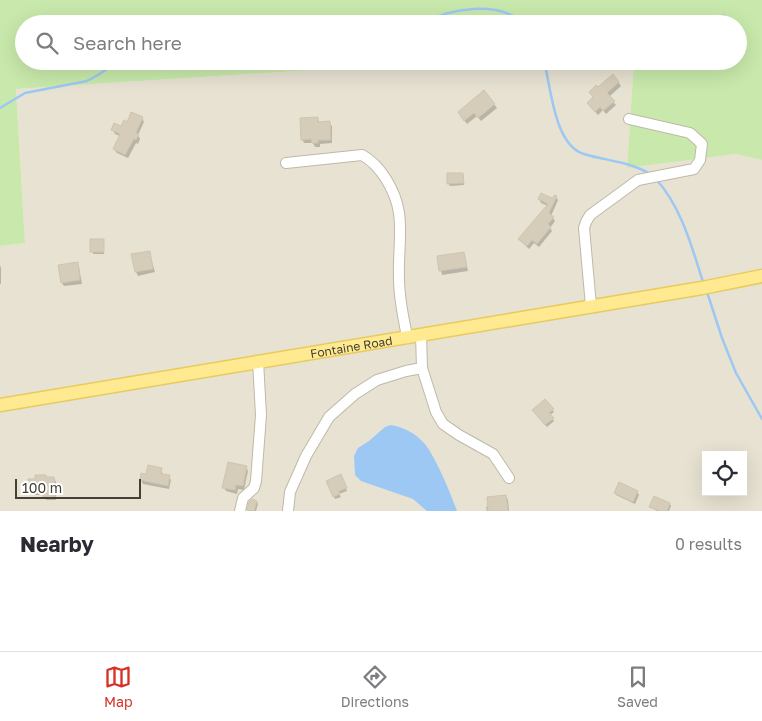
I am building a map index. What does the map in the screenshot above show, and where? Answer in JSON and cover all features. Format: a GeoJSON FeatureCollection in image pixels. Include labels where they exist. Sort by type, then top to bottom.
{"type":"FeatureCollection","features":[{"type":"Feature","properties":{"kind":"main road","name":"Fontaine Road"},"geometry":{"type":"LineString","coordinates":[[0,405],[702,288],[762,276]]}},
{"type":"Feature","properties":{"kind":"lane"},"geometry":{"type":"LineString","coordinates":[[591,306],[584,228],[590,215],[638,180],[694,169],[700,160],[702,144],[690,133],[629,119]]}},
{"type":"Feature","properties":{"kind":"lane"},"geometry":{"type":"LineString","coordinates":[[286,163],[362,155],[369,159],[383,175],[394,197],[398,212],[399,290],[406,336]]}},
{"type":"Feature","properties":{"kind":"lane"},"geometry":{"type":"LineString","coordinates":[[421,334],[422,368],[436,412],[443,424],[493,454],[509,478]]}},
{"type":"Feature","properties":{"kind":"lane"},"geometry":{"type":"LineString","coordinates":[[240,511],[243,498],[254,488],[256,481],[261,415],[258,361]]}},
{"type":"Feature","properties":{"kind":"lane"},"geometry":{"type":"LineString","coordinates":[[288,511],[290,492],[306,456],[329,417],[355,394],[377,380],[422,368]]}},
{"type":"Feature","properties":{"kind":"shaded area"},"geometry":{"type":"Polygon","coordinates":[[[313,70],[633,70],[627,168],[736,154],[762,160],[762,511],[0,511],[0,246],[25,243],[16,89],[313,70]]]}},
{"type":"Feature","properties":{"kind":"green space"},"geometry":{"type":"Polygon","coordinates":[[[0,0],[762,0],[762,160],[736,154],[627,168],[633,70],[747,70],[747,15],[15,15],[15,70],[313,70],[16,89],[25,243],[0,246],[0,0]]]}},
{"type":"Feature","properties":{"kind":"water"},"geometry":{"type":"Polygon","coordinates":[[[391,425],[401,427],[410,432],[425,444],[438,467],[457,511],[427,511],[413,499],[361,481],[355,475],[354,456],[358,448],[385,427],[391,425]]]}},
{"type":"Feature","properties":{"kind":"building"},"geometry":{"type":"Polygon","coordinates":[[[613,74],[619,82],[607,93],[615,101],[603,111],[600,107],[595,112],[587,103],[593,97],[589,92],[613,74]]]}},
{"type":"Feature","properties":{"kind":"building"},"geometry":{"type":"Polygon","coordinates":[[[484,90],[495,104],[478,118],[474,113],[464,121],[458,112],[484,90]]]}},
{"type":"Feature","properties":{"kind":"building"},"geometry":{"type":"Polygon","coordinates":[[[131,112],[143,117],[136,133],[139,134],[125,155],[113,149],[120,134],[111,130],[114,123],[121,126],[124,120],[127,122],[131,112]]]}},
{"type":"Feature","properties":{"kind":"building"},"geometry":{"type":"Polygon","coordinates":[[[318,117],[318,122],[330,121],[331,140],[318,140],[318,143],[312,143],[311,139],[301,140],[300,118],[318,117]]]}},
{"type":"Feature","properties":{"kind":"building"},"geometry":{"type":"Polygon","coordinates":[[[447,173],[463,173],[464,183],[447,184],[447,173]]]}},
{"type":"Feature","properties":{"kind":"building"},"geometry":{"type":"Polygon","coordinates":[[[541,193],[552,198],[555,195],[557,196],[549,213],[554,217],[548,224],[551,227],[537,244],[532,240],[527,246],[518,239],[548,204],[538,199],[541,193]]]}},
{"type":"Feature","properties":{"kind":"building"},"geometry":{"type":"Polygon","coordinates":[[[90,239],[104,239],[104,252],[90,252],[90,239]]]}},
{"type":"Feature","properties":{"kind":"building"},"geometry":{"type":"Polygon","coordinates":[[[150,251],[153,269],[135,272],[131,254],[150,251]]]}},
{"type":"Feature","properties":{"kind":"building"},"geometry":{"type":"Polygon","coordinates":[[[464,252],[467,267],[439,271],[437,256],[464,252]]]}},
{"type":"Feature","properties":{"kind":"building"},"geometry":{"type":"Polygon","coordinates":[[[78,262],[80,280],[61,283],[58,265],[78,262]]]}},
{"type":"Feature","properties":{"kind":"building"},"geometry":{"type":"Polygon","coordinates":[[[545,399],[554,409],[549,413],[554,418],[545,425],[532,410],[545,399]]]}},
{"type":"Feature","properties":{"kind":"building"},"geometry":{"type":"Polygon","coordinates":[[[228,462],[247,466],[243,486],[236,485],[235,490],[222,488],[228,462]]]}},
{"type":"Feature","properties":{"kind":"building"},"geometry":{"type":"Polygon","coordinates":[[[148,465],[162,468],[161,474],[170,475],[168,486],[140,480],[141,473],[146,474],[148,465]]]}},
{"type":"Feature","properties":{"kind":"building"},"geometry":{"type":"Polygon","coordinates":[[[341,474],[347,488],[339,491],[340,494],[333,497],[326,481],[341,474]]]}},
{"type":"Feature","properties":{"kind":"building"},"geometry":{"type":"Polygon","coordinates":[[[35,475],[54,477],[55,497],[43,497],[43,492],[28,492],[28,479],[35,479],[35,475]]]}},
{"type":"Feature","properties":{"kind":"building"},"geometry":{"type":"Polygon","coordinates":[[[619,482],[638,491],[633,502],[614,493],[619,482]]]}},
{"type":"Feature","properties":{"kind":"building"},"geometry":{"type":"Polygon","coordinates":[[[506,495],[508,511],[488,511],[487,497],[506,495]]]}},
{"type":"Feature","properties":{"kind":"building"},"geometry":{"type":"Polygon","coordinates":[[[654,496],[670,503],[667,511],[660,511],[649,507],[654,496]]]}},
{"type":"Feature","properties":{"kind":"building"},"geometry":{"type":"Polygon","coordinates":[[[252,499],[257,501],[254,511],[247,510],[252,499]]]}},
{"type":"Feature","properties":{"kind":"waterway"},"geometry":{"type":"LineString","coordinates":[[442,15],[474,9],[488,9],[511,15]]}},
{"type":"Feature","properties":{"kind":"waterway"},"geometry":{"type":"LineString","coordinates":[[0,108],[25,93],[87,81],[105,70]]}},
{"type":"Feature","properties":{"kind":"waterway"},"geometry":{"type":"LineString","coordinates":[[546,70],[555,114],[566,139],[574,148],[584,154],[634,166],[650,174]]}},
{"type":"Feature","properties":{"kind":"waterway"},"geometry":{"type":"LineString","coordinates":[[656,179],[665,190],[679,216],[704,285]]}},
{"type":"Feature","properties":{"kind":"waterway"},"geometry":{"type":"LineString","coordinates":[[707,292],[736,373],[762,419]]}}]}
